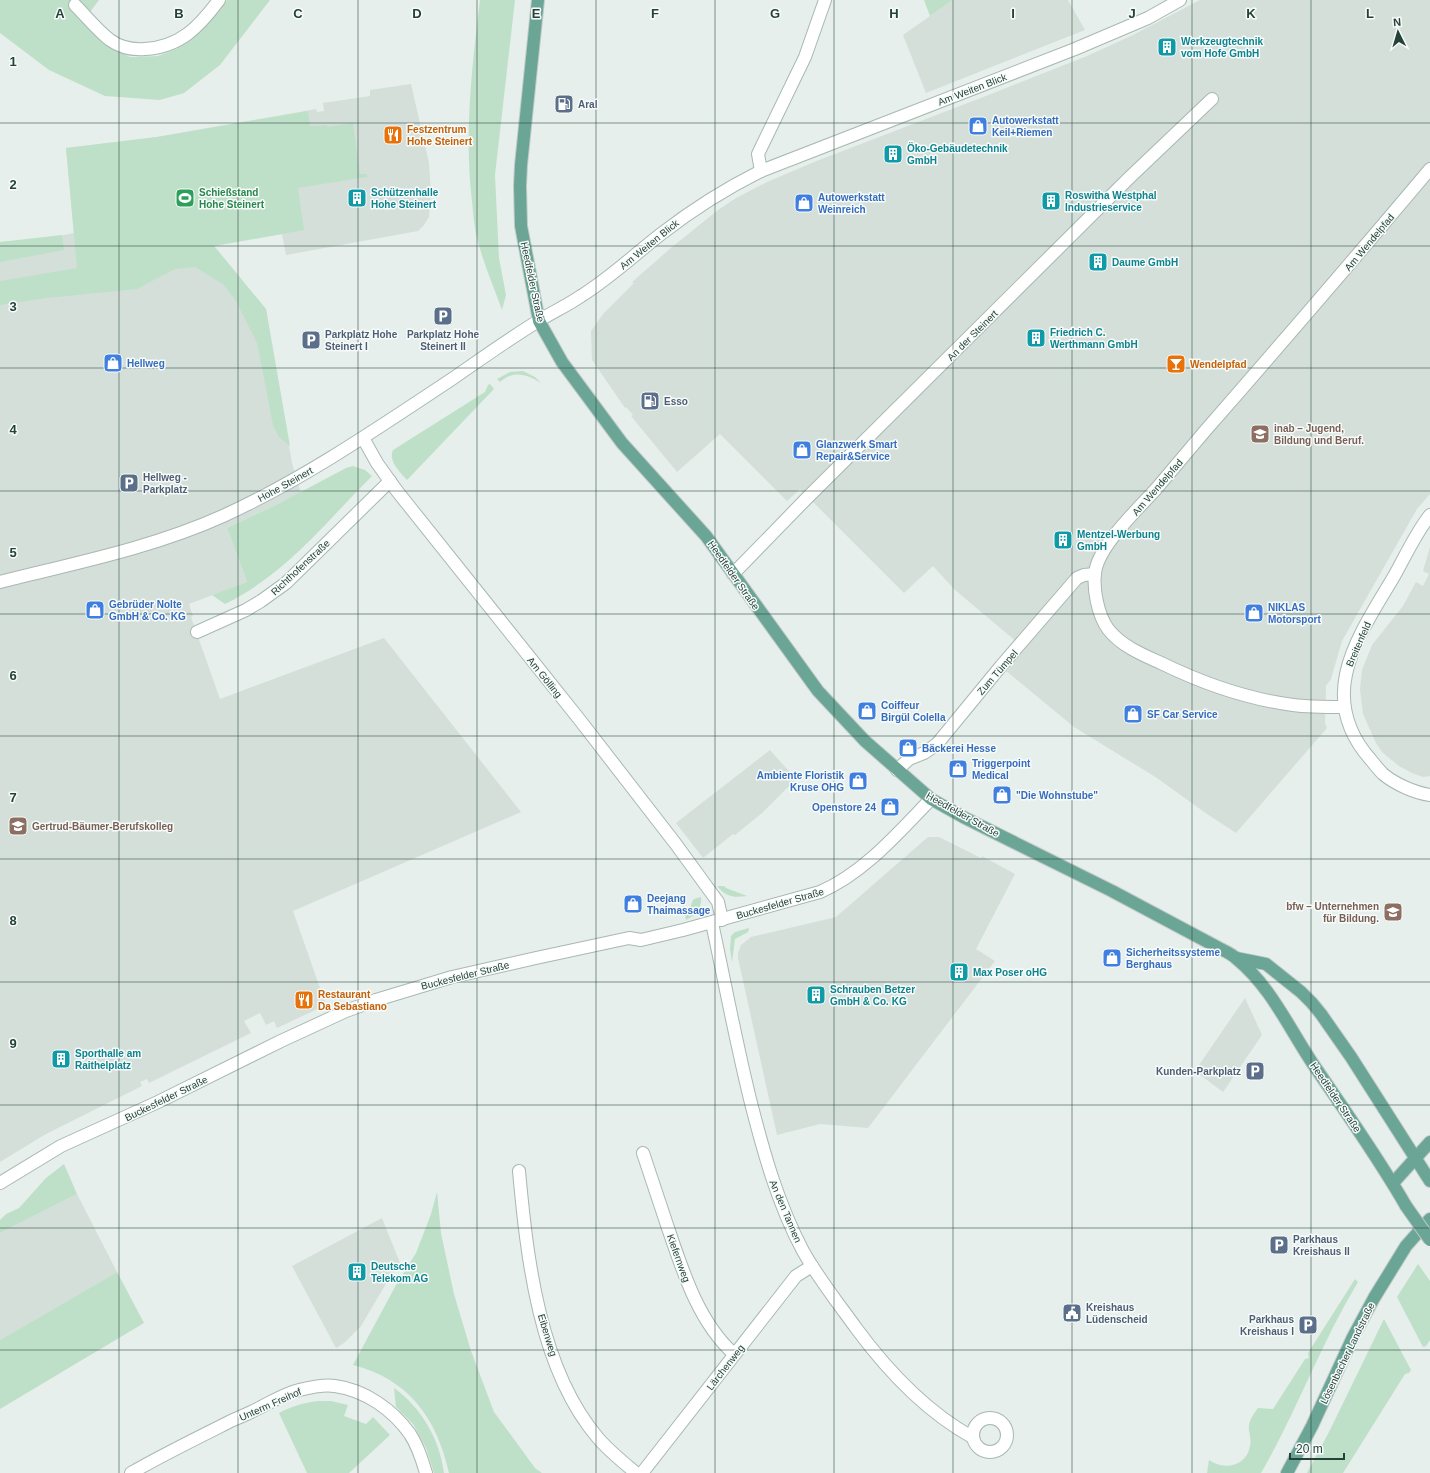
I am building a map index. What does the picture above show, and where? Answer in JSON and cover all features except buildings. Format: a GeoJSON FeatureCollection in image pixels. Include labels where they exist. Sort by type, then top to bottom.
{"type":"FeatureCollection","features":[{"type":"Feature","properties":{"kind":"main road","name":"Heedfelder Straße"},"geometry":{"type":"LineString","coordinates":[[538,0],[520,186],[521,226],[539,321],[562,362],[593,406],[622,443],[706,536],[818,692],[860,737],[897,770],[931,799],[965,818],[1112,891],[1236,958],[1256,976],[1283,1012],[1300,1043],[1393,1183],[1406,1206],[1430,1240]]}},
{"type":"Feature","properties":{"kind":"main road","name":"Heedfelder Straße"},"geometry":{"type":"LineString","coordinates":[[1236,958],[1266,964],[1301,992],[1312,1003],[1351,1058],[1430,1180]]}},
{"type":"Feature","properties":{"kind":"main road"},"geometry":{"type":"LineString","coordinates":[[1393,1183],[1430,1142]]}},
{"type":"Feature","properties":{"kind":"main road","name":"Lösenbacher Landstraße"},"geometry":{"type":"LineString","coordinates":[[1287,1473],[1312,1426],[1353,1337],[1374,1298],[1406,1246],[1430,1219]]}},
{"type":"Feature","properties":{"kind":"street"},"geometry":{"type":"LineString","coordinates":[[74,5],[111,41],[131,50],[158,48],[180,40],[197,26],[219,0]]}},
{"type":"Feature","properties":{"kind":"street"},"geometry":{"type":"LineString","coordinates":[[761,171],[758,154],[805,57],[825,0]]}},
{"type":"Feature","properties":{"kind":"street","name":"Am Weiten Blick"},"geometry":{"type":"LineString","coordinates":[[539,321],[583,295],[684,216],[725,190],[761,171],[1075,49],[1148,18],[1180,0]]}},
{"type":"Feature","properties":{"kind":"street","name":"An der Steinert"},"geometry":{"type":"LineString","coordinates":[[733,574],[1129,178],[1212,98]]}},
{"type":"Feature","properties":{"kind":"street","name":"Am Wendelpfad"},"geometry":{"type":"LineString","coordinates":[[1343,707],[1294,706],[1257,698],[1227,690],[1184,674],[1145,656],[1118,640],[1108,628],[1101,615],[1096,594],[1095,574],[1103,551],[1129,518],[1430,169]]}},
{"type":"Feature","properties":{"kind":"street","name":"Hohe Steinert"},"geometry":{"type":"LineString","coordinates":[[0,582],[123,552],[222,516],[286,484],[363,438],[539,321]]}},
{"type":"Feature","properties":{"kind":"street","name":"Am Gölling"},"geometry":{"type":"LineString","coordinates":[[363,438],[377,463],[390,481],[675,843],[718,902],[717,921]]}},
{"type":"Feature","properties":{"kind":"street","name":"Richthofenstraße"},"geometry":{"type":"LineString","coordinates":[[197,632],[246,610],[280,588],[390,481]]}},
{"type":"Feature","properties":{"kind":"street","name":"Breitenfeld"},"geometry":{"type":"LineString","coordinates":[[1430,515],[1380,599],[1347,664],[1343,707],[1351,729],[1360,747],[1384,774],[1403,786],[1421,794],[1430,795]]}},
{"type":"Feature","properties":{"kind":"street","name":"Zum Tümpel"},"geometry":{"type":"LineString","coordinates":[[897,770],[909,759],[924,753],[937,744],[996,671],[1077,578],[1084,574],[1095,574]]}},
{"type":"Feature","properties":{"kind":"street","name":"Buckesfelder Straße"},"geometry":{"type":"LineString","coordinates":[[0,1183],[61,1146],[158,1102],[296,1034],[346,1011],[376,1000],[452,977],[536,958],[629,938],[642,940],[808,896],[827,889],[859,868],[888,844],[931,799]]}},
{"type":"Feature","properties":{"kind":"street","name":"An den Tannen"},"geometry":{"type":"LineString","coordinates":[[717,921],[744,1075],[765,1158],[778,1196],[797,1238],[824,1285],[868,1344],[890,1370],[950,1423],[972,1437]]}},
{"type":"Feature","properties":{"kind":"street","name":"Kiefernweg"},"geometry":{"type":"LineString","coordinates":[[642,1153],[686,1280],[714,1331],[725,1346],[734,1354]]}},
{"type":"Feature","properties":{"kind":"street","name":"Eibenweg"},"geometry":{"type":"LineString","coordinates":[[519,1171],[525,1236],[532,1276],[549,1342],[562,1379],[576,1407],[595,1434],[636,1473]]}},
{"type":"Feature","properties":{"kind":"street","name":"Lärchenweg"},"geometry":{"type":"LineString","coordinates":[[642,1473],[796,1276],[812,1266]]}},
{"type":"Feature","properties":{"kind":"street","name":"Unterm Freihof"},"geometry":{"type":"LineString","coordinates":[[131,1473],[180,1446],[297,1390],[325,1385],[344,1388],[379,1403],[402,1423],[410,1434],[421,1457],[426,1473]]}},
{"type":"Feature","properties":{"kind":"shaded area"},"geometry":{"type":"Polygon","coordinates":[[[953,0],[1068,0],[1085,30],[926,93],[903,35],[953,0]]]}},
{"type":"Feature","properties":{"kind":"shaded area"},"geometry":{"type":"Polygon","coordinates":[[[1200,0],[1430,0],[1430,494],[1417,509],[1342,641],[1331,679],[1326,686],[1325,723],[1327,728],[1236,833],[1157,778],[1074,727],[1005,670],[1024,648],[954,589],[933,566],[904,593],[800,489],[787,501],[720,434],[677,472],[631,416],[633,415],[626,407],[625,408],[592,360],[591,331],[603,314],[634,283],[632,282],[672,247],[718,210],[736,198],[767,182],[814,162],[1087,56],[1133,35],[1200,0]]]}},
{"type":"Feature","properties":{"kind":"shaded area"},"geometry":{"type":"Polygon","coordinates":[[[411,84],[429,163],[431,193],[429,217],[418,231],[286,255],[282,234],[214,246],[266,309],[292,463],[301,493],[227,528],[247,582],[189,604],[193,616],[191,617],[220,699],[384,638],[521,812],[293,911],[326,1005],[277,1028],[274,1021],[266,1025],[260,1013],[244,1021],[251,1033],[149,1083],[147,1079],[140,1082],[142,1086],[46,1134],[0,1162],[0,242],[49,238],[74,233],[66,148],[157,137],[316,109],[317,112],[324,111],[323,103],[370,96],[370,90],[411,84]]]}},
{"type":"Feature","properties":{"kind":"shaded area"},"geometry":{"type":"Polygon","coordinates":[[[1430,547],[1430,776],[1423,777],[1399,766],[1383,753],[1376,743],[1363,714],[1360,689],[1362,670],[1372,645],[1403,606],[1416,582],[1423,586],[1429,574],[1423,571],[1430,547]]]}},
{"type":"Feature","properties":{"kind":"shaded area"},"geometry":{"type":"Polygon","coordinates":[[[770,750],[796,779],[762,813],[703,858],[676,823],[770,750]]]}},
{"type":"Feature","properties":{"kind":"shaded area"},"geometry":{"type":"Polygon","coordinates":[[[928,837],[939,837],[981,858],[982,856],[1015,874],[976,949],[995,961],[868,1128],[820,1124],[777,1135],[738,958],[741,945],[751,937],[836,917],[928,837]]]}},
{"type":"Feature","properties":{"kind":"shaded area"},"geometry":{"type":"Polygon","coordinates":[[[1245,998],[1262,1035],[1223,1092],[1195,1071],[1245,998]]]}},
{"type":"Feature","properties":{"kind":"shaded area"},"geometry":{"type":"Polygon","coordinates":[[[77,1194],[117,1272],[0,1340],[0,1233],[77,1194]]]}},
{"type":"Feature","properties":{"kind":"shaded area"},"geometry":{"type":"Polygon","coordinates":[[[382,1218],[400,1263],[361,1326],[344,1343],[336,1348],[292,1266],[382,1218]]]}},
{"type":"Feature","properties":{"kind":"green space"},"geometry":{"type":"Polygon","coordinates":[[[0,0],[99,0],[87,16],[108,46],[130,57],[158,56],[176,49],[202,30],[227,0],[270,0],[220,65],[184,93],[160,100],[105,96],[49,70],[0,33],[0,0]]]}},
{"type":"Feature","properties":{"kind":"green space"},"geometry":{"type":"Polygon","coordinates":[[[480,0],[515,0],[495,175],[499,258],[506,295],[502,310],[478,244],[470,176],[470,100],[480,0]]]}},
{"type":"Feature","properties":{"kind":"green space"},"geometry":{"type":"Polygon","coordinates":[[[924,0],[953,0],[930,16],[924,0]]]}},
{"type":"Feature","properties":{"kind":"green space","name":"Schießstand Hohe Steinert"},"geometry":{"type":"Polygon","coordinates":[[[308,111],[310,126],[327,125],[327,127],[353,123],[360,174],[367,174],[367,177],[298,188],[304,230],[214,246],[266,309],[290,446],[279,437],[273,425],[257,343],[236,301],[223,284],[195,267],[175,269],[137,289],[47,298],[0,305],[0,281],[77,268],[66,148],[157,137],[308,111]]]}},
{"type":"Feature","properties":{"kind":"green space"},"geometry":{"type":"Polygon","coordinates":[[[62,235],[64,250],[0,262],[0,242],[62,235]]]}},
{"type":"Feature","properties":{"kind":"green space"},"geometry":{"type":"Polygon","coordinates":[[[523,371],[535,377],[541,383],[526,376],[516,374],[505,378],[500,382],[497,379],[510,372],[523,371]]]}},
{"type":"Feature","properties":{"kind":"green space"},"geometry":{"type":"Polygon","coordinates":[[[490,384],[494,389],[407,480],[393,462],[393,450],[485,392],[490,384]]]}},
{"type":"Feature","properties":{"kind":"green space"},"geometry":{"type":"Polygon","coordinates":[[[353,466],[365,470],[372,476],[286,563],[247,592],[225,604],[212,595],[247,582],[227,528],[280,503],[346,468],[353,466]]]}},
{"type":"Feature","properties":{"kind":"green space"},"geometry":{"type":"Polygon","coordinates":[[[717,886],[724,886],[747,896],[738,897],[727,895],[717,886]]]}},
{"type":"Feature","properties":{"kind":"green space"},"geometry":{"type":"Polygon","coordinates":[[[701,897],[698,911],[686,920],[685,914],[688,913],[693,900],[701,897]]]}},
{"type":"Feature","properties":{"kind":"green space"},"geometry":{"type":"Polygon","coordinates":[[[749,928],[748,932],[735,939],[732,962],[730,949],[731,936],[735,932],[749,928]]]}},
{"type":"Feature","properties":{"kind":"green space"},"geometry":{"type":"Polygon","coordinates":[[[64,1164],[77,1194],[0,1233],[0,1220],[6,1214],[19,1208],[46,1178],[64,1164]]]}},
{"type":"Feature","properties":{"kind":"green space"},"geometry":{"type":"Polygon","coordinates":[[[437,1192],[441,1233],[454,1294],[471,1351],[494,1412],[535,1468],[542,1473],[449,1473],[444,1453],[437,1435],[418,1404],[405,1391],[390,1380],[373,1371],[353,1365],[396,1285],[416,1253],[431,1214],[437,1192]]]}},
{"type":"Feature","properties":{"kind":"green space"},"geometry":{"type":"Polygon","coordinates":[[[1418,1264],[1430,1281],[1430,1340],[1426,1346],[1423,1347],[1397,1297],[1418,1264]]]}},
{"type":"Feature","properties":{"kind":"green space"},"geometry":{"type":"Polygon","coordinates":[[[117,1272],[144,1323],[0,1409],[0,1340],[117,1272]]]}},
{"type":"Feature","properties":{"kind":"green space"},"geometry":{"type":"Polygon","coordinates":[[[1355,1279],[1358,1282],[1332,1329],[1286,1426],[1261,1473],[1207,1473],[1209,1460],[1221,1465],[1234,1465],[1240,1462],[1248,1453],[1251,1441],[1249,1425],[1254,1414],[1258,1408],[1273,1409],[1305,1359],[1309,1358],[1308,1353],[1355,1279]]]}},
{"type":"Feature","properties":{"kind":"green space"},"geometry":{"type":"Polygon","coordinates":[[[1384,1319],[1411,1370],[1409,1373],[1405,1374],[1343,1473],[1307,1473],[1329,1432],[1384,1319]]]}},
{"type":"Feature","properties":{"kind":"green space"},"geometry":{"type":"Polygon","coordinates":[[[394,1388],[413,1405],[428,1425],[438,1448],[444,1473],[434,1473],[426,1448],[413,1424],[396,1407],[394,1388]]]}},
{"type":"Feature","properties":{"kind":"green space"},"geometry":{"type":"Polygon","coordinates":[[[318,1401],[331,1401],[348,1405],[344,1416],[366,1424],[373,1417],[390,1435],[349,1473],[307,1473],[279,1413],[288,1408],[318,1401]]]}},
{"type":"Feature","properties":{"kind":"place","name":"Werkzeugtechnik vom Hofe GmbH"},"geometry":{"type":"Point","coordinates":[1167,47]}},
{"type":"Feature","properties":{"kind":"place","name":"Aral"},"geometry":{"type":"Point","coordinates":[564,104]}},
{"type":"Feature","properties":{"kind":"place","name":"Autowerkstatt Keil+Riemen"},"geometry":{"type":"Point","coordinates":[978,126]}},
{"type":"Feature","properties":{"kind":"place","name":"Festzentrum Hohe Steinert"},"geometry":{"type":"Point","coordinates":[393,135]}},
{"type":"Feature","properties":{"kind":"place","name":"Öko-Gebäudetechnik GmbH"},"geometry":{"type":"Point","coordinates":[893,154]}},
{"type":"Feature","properties":{"kind":"place","name":"Schießstand Hohe Steinert"},"geometry":{"type":"Point","coordinates":[185,198]}},
{"type":"Feature","properties":{"kind":"place","name":"Schützenhalle Hohe Steinert"},"geometry":{"type":"Point","coordinates":[357,198]}},
{"type":"Feature","properties":{"kind":"place","name":"Roswitha Westphal Industrieservice"},"geometry":{"type":"Point","coordinates":[1051,201]}},
{"type":"Feature","properties":{"kind":"place","name":"Autowerkstatt Weinreich"},"geometry":{"type":"Point","coordinates":[804,203]}},
{"type":"Feature","properties":{"kind":"place","name":"Daume GmbH"},"geometry":{"type":"Point","coordinates":[1098,262]}},
{"type":"Feature","properties":{"kind":"place","name":"Parkplatz Hohe Steinert II"},"geometry":{"type":"Point","coordinates":[443,316]}},
{"type":"Feature","properties":{"kind":"place","name":"Friedrich C. Werthmann GmbH"},"geometry":{"type":"Point","coordinates":[1036,338]}},
{"type":"Feature","properties":{"kind":"place","name":"Parkplatz Hohe Steinert I"},"geometry":{"type":"Point","coordinates":[311,340]}},
{"type":"Feature","properties":{"kind":"place","name":"Hellweg"},"geometry":{"type":"Point","coordinates":[113,363]}},
{"type":"Feature","properties":{"kind":"place","name":"Wendelpfad"},"geometry":{"type":"Point","coordinates":[1176,364]}},
{"type":"Feature","properties":{"kind":"place","name":"Esso"},"geometry":{"type":"Point","coordinates":[650,401]}},
{"type":"Feature","properties":{"kind":"place","name":"inab – Jugend, Bildung und Beruf."},"geometry":{"type":"Point","coordinates":[1260,434]}},
{"type":"Feature","properties":{"kind":"place","name":"Glanzwerk Smart Repair&Service"},"geometry":{"type":"Point","coordinates":[802,450]}},
{"type":"Feature","properties":{"kind":"place","name":"Hellweg - Parkplatz"},"geometry":{"type":"Point","coordinates":[129,483]}},
{"type":"Feature","properties":{"kind":"place","name":"Mentzel-Werbung GmbH"},"geometry":{"type":"Point","coordinates":[1063,540]}},
{"type":"Feature","properties":{"kind":"place","name":"Gebrüder Nolte GmbH & Co. KG"},"geometry":{"type":"Point","coordinates":[95,610]}},
{"type":"Feature","properties":{"kind":"place","name":"NIKLAS Motorsport"},"geometry":{"type":"Point","coordinates":[1254,613]}},
{"type":"Feature","properties":{"kind":"place","name":"Coiffeur Birgül Colella"},"geometry":{"type":"Point","coordinates":[867,711]}},
{"type":"Feature","properties":{"kind":"place","name":"SF Car Service"},"geometry":{"type":"Point","coordinates":[1133,714]}},
{"type":"Feature","properties":{"kind":"place","name":"Bäckerei Hesse"},"geometry":{"type":"Point","coordinates":[908,748]}},
{"type":"Feature","properties":{"kind":"place","name":"Triggerpoint Medical"},"geometry":{"type":"Point","coordinates":[958,769]}},
{"type":"Feature","properties":{"kind":"place","name":"Ambiente Floristik Kruse OHG"},"geometry":{"type":"Point","coordinates":[858,781]}},
{"type":"Feature","properties":{"kind":"place","name":"\"Die Wohnstube\""},"geometry":{"type":"Point","coordinates":[1002,795]}},
{"type":"Feature","properties":{"kind":"place","name":"Openstore 24"},"geometry":{"type":"Point","coordinates":[890,807]}},
{"type":"Feature","properties":{"kind":"place","name":"Gertrud-Bäumer-Berufskolleg"},"geometry":{"type":"Point","coordinates":[18,826]}},
{"type":"Feature","properties":{"kind":"place","name":"Deejang Thaimassage"},"geometry":{"type":"Point","coordinates":[633,904]}},
{"type":"Feature","properties":{"kind":"place","name":"bfw – Unternehmen für Bildung."},"geometry":{"type":"Point","coordinates":[1393,912]}},
{"type":"Feature","properties":{"kind":"place","name":"Sicherheitssysteme Berghaus"},"geometry":{"type":"Point","coordinates":[1112,958]}},
{"type":"Feature","properties":{"kind":"place","name":"Max Poser oHG"},"geometry":{"type":"Point","coordinates":[959,972]}},
{"type":"Feature","properties":{"kind":"place","name":"Schrauben Betzer GmbH & Co. KG"},"geometry":{"type":"Point","coordinates":[816,995]}},
{"type":"Feature","properties":{"kind":"place","name":"Restaurant Da Sebastiano"},"geometry":{"type":"Point","coordinates":[304,1000]}},
{"type":"Feature","properties":{"kind":"place","name":"Sporthalle am Raithelplatz"},"geometry":{"type":"Point","coordinates":[61,1059]}},
{"type":"Feature","properties":{"kind":"place","name":"Kunden-Parkplatz"},"geometry":{"type":"Point","coordinates":[1255,1071]}},
{"type":"Feature","properties":{"kind":"place","name":"Parkhaus Kreishaus II"},"geometry":{"type":"Point","coordinates":[1279,1245]}},
{"type":"Feature","properties":{"kind":"place","name":"Deutsche Telekom AG"},"geometry":{"type":"Point","coordinates":[357,1272]}},
{"type":"Feature","properties":{"kind":"place","name":"Kreishaus Lüdenscheid"},"geometry":{"type":"Point","coordinates":[1072,1313]}},
{"type":"Feature","properties":{"kind":"place","name":"Parkhaus Kreishaus I"},"geometry":{"type":"Point","coordinates":[1308,1325]}}]}
